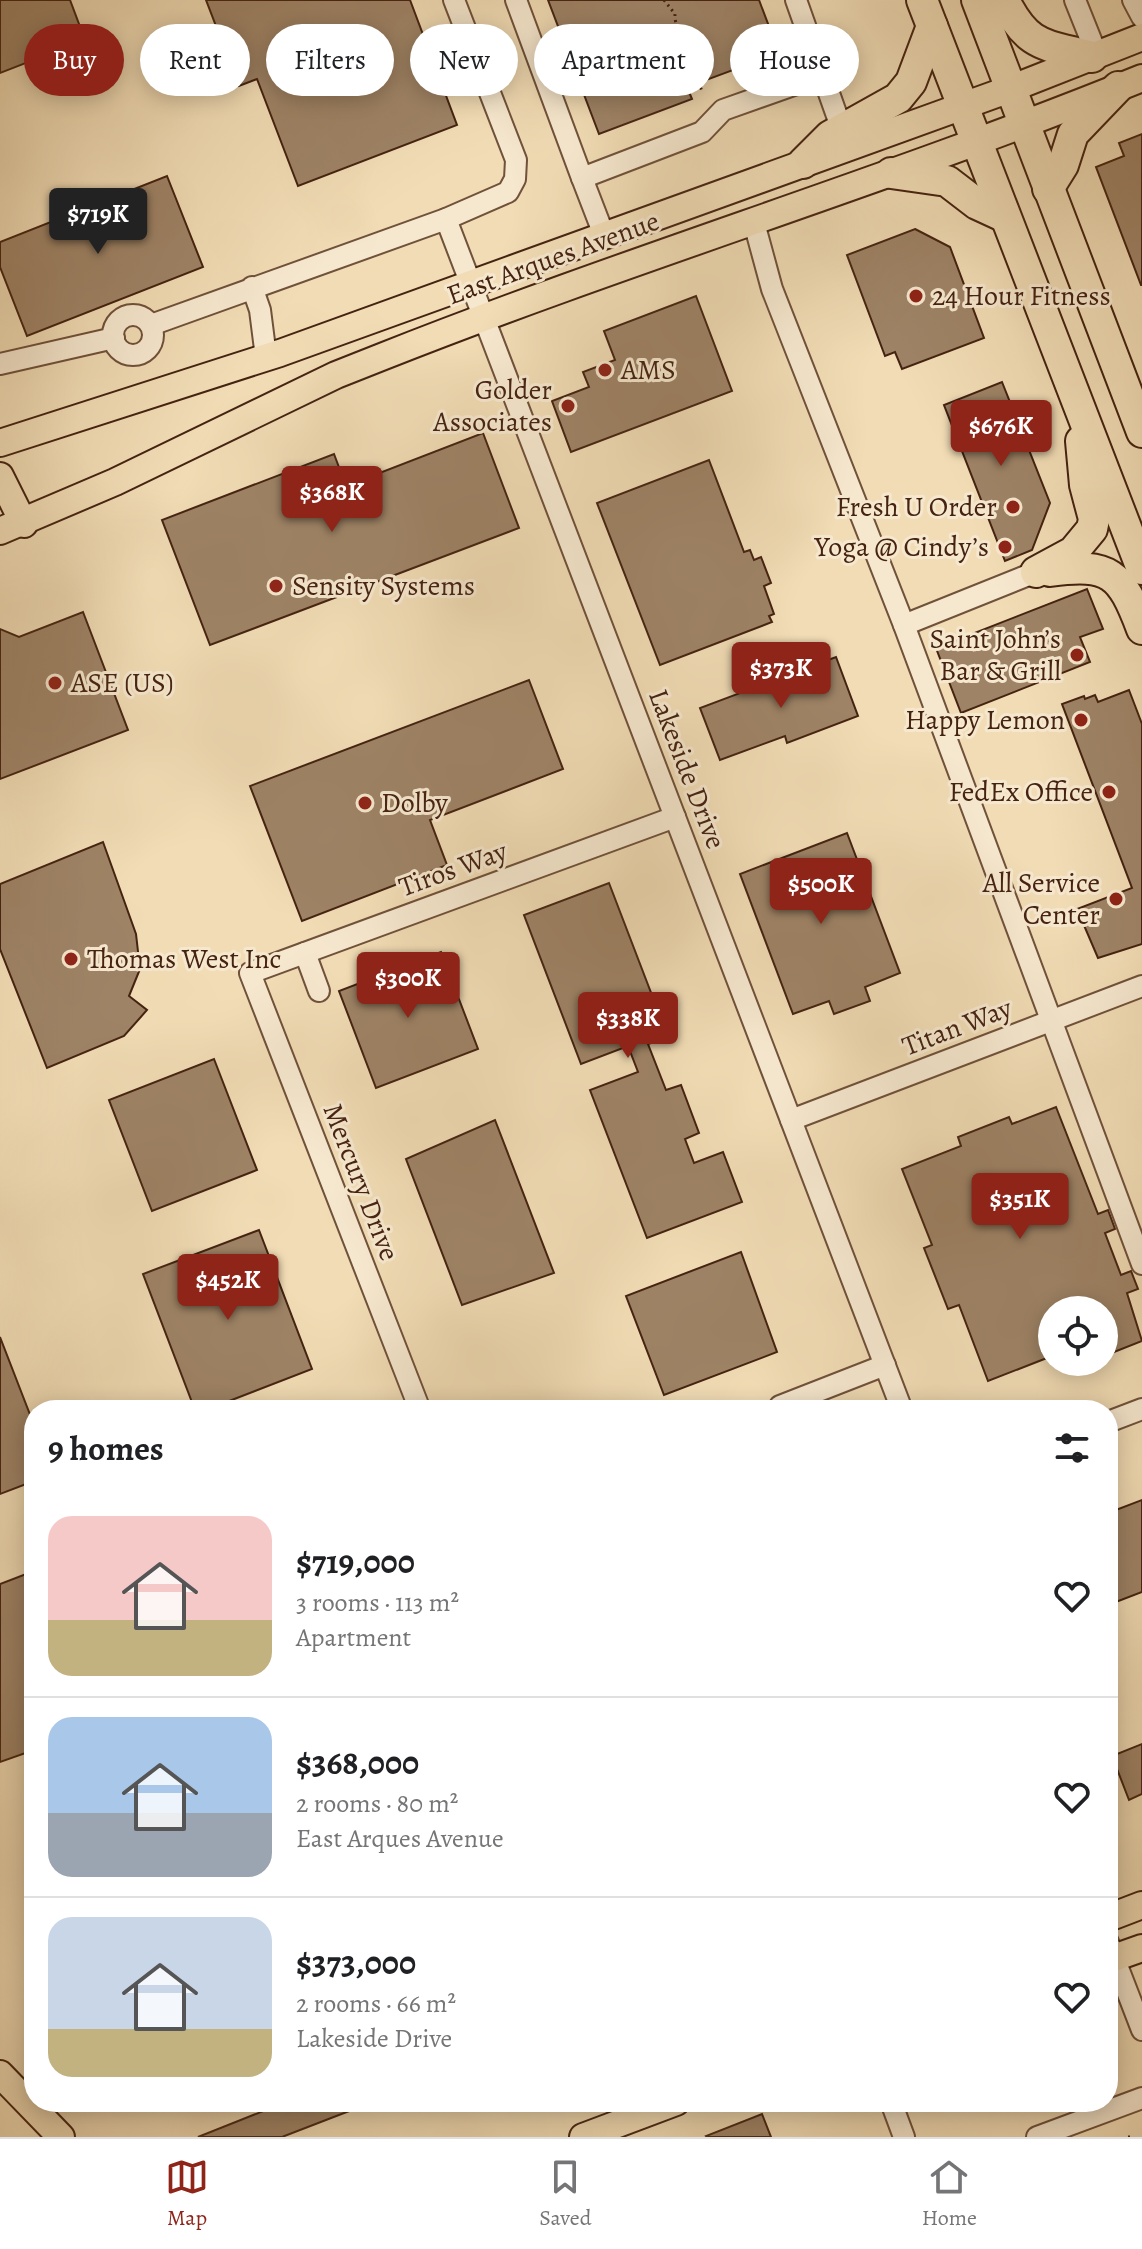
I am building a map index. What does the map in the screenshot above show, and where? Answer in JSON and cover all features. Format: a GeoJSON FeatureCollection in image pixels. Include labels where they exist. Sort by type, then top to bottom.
{"type":"FeatureCollection","features":[{"type":"Feature","properties":{"kind":"highway"},"geometry":{"type":"LineString","coordinates":[[977,0],[1142,432]]}},
{"type":"Feature","properties":{"kind":"highway"},"geometry":{"type":"LineString","coordinates":[[1004,0],[1016,25],[1034,42],[1094,56]]}},
{"type":"Feature","properties":{"kind":"highway"},"geometry":{"type":"LineString","coordinates":[[927,13],[1142,569]]}},
{"type":"Feature","properties":{"kind":"highway"},"geometry":{"type":"LineString","coordinates":[[803,163],[830,136],[887,108],[904,92],[911,82],[927,13]]}},
{"type":"Feature","properties":{"kind":"highway"},"geometry":{"type":"LineString","coordinates":[[1048,189],[1063,165],[1075,130],[1130,82]]}},
{"type":"Feature","properties":{"kind":"highway"},"geometry":{"type":"LineString","coordinates":[[891,173],[947,181],[977,204],[1003,216]]}},
{"type":"Feature","properties":{"kind":"highway"},"geometry":{"type":"LineString","coordinates":[[1036,572],[1073,552],[1092,529],[1094,519],[1085,485],[1078,410]]}},
{"type":"Feature","properties":{"kind":"highway"},"geometry":{"type":"LineString","coordinates":[[1036,572],[1083,566],[1110,574],[1130,597],[1142,629]]}},
{"type":"Feature","properties":{"kind":"main road","name":"East Arques Avenue"},"geometry":{"type":"LineString","coordinates":[[0,443],[266,357],[961,107],[1142,37]]}},
{"type":"Feature","properties":{"kind":"main road","name":"East Arques Avenue"},"geometry":{"type":"LineString","coordinates":[[12,528],[336,375],[483,316],[891,173],[1130,82]]}},
{"type":"Feature","properties":{"kind":"main road"},"geometry":{"type":"LineString","coordinates":[[0,476],[12,528]]}},
{"type":"Feature","properties":{"kind":"main road"},"geometry":{"type":"LineString","coordinates":[[1118,1914],[1142,1905]]}},
{"type":"Feature","properties":{"kind":"main road"},"geometry":{"type":"LineString","coordinates":[[1118,1952],[1142,1948]]}},
{"type":"Feature","properties":{"kind":"main road"},"geometry":{"type":"LineString","coordinates":[[0,2074],[24,2099]]}},
{"type":"Feature","properties":{"kind":"main road"},"geometry":{"type":"LineString","coordinates":[[37,2112],[61,2137]]}},
{"type":"Feature","properties":{"kind":"main road"},"geometry":{"type":"LineString","coordinates":[[583,2137],[649,2112]]}},
{"type":"Feature","properties":{"kind":"street"},"geometry":{"type":"LineString","coordinates":[[151,325],[252,287],[294,276],[446,219],[508,192],[515,179],[516,160],[454,0]]}},
{"type":"Feature","properties":{"kind":"street"},"geometry":{"type":"LineString","coordinates":[[516,0],[604,235]]}},
{"type":"Feature","properties":{"kind":"street"},"geometry":{"type":"LineString","coordinates":[[796,0],[804,24]]}},
{"type":"Feature","properties":{"kind":"street"},"geometry":{"type":"LineString","coordinates":[[1075,0],[1094,56]]}},
{"type":"Feature","properties":{"kind":"street"},"geometry":{"type":"LineString","coordinates":[[1133,0],[1142,17]]}},
{"type":"Feature","properties":{"kind":"street"},"geometry":{"type":"LineString","coordinates":[[582,178],[702,132],[723,110],[763,96]]}},
{"type":"Feature","properties":{"kind":"street"},"geometry":{"type":"LineString","coordinates":[[830,96],[842,130]]}},
{"type":"Feature","properties":{"kind":"street","name":"Lakeside Drive"},"geometry":{"type":"LineString","coordinates":[[446,219],[898,1400]]}},
{"type":"Feature","properties":{"kind":"street"},"geometry":{"type":"LineString","coordinates":[[753,219],[772,289],[904,625],[1142,1264]]}},
{"type":"Feature","properties":{"kind":"street"},"geometry":{"type":"LineString","coordinates":[[252,287],[260,310],[266,357]]}},
{"type":"Feature","properties":{"kind":"street"},"geometry":{"type":"LineString","coordinates":[[127,316],[141,316],[151,325],[151,344],[137,355],[119,349],[114,338],[116,325],[127,316]]}},
{"type":"Feature","properties":{"kind":"street"},"geometry":{"type":"LineString","coordinates":[[0,364],[114,338]]}},
{"type":"Feature","properties":{"kind":"street"},"geometry":{"type":"LineString","coordinates":[[904,625],[1036,572]]}},
{"type":"Feature","properties":{"kind":"street","name":"Tiros Way"},"geometry":{"type":"LineString","coordinates":[[250,973],[675,817]]}},
{"type":"Feature","properties":{"kind":"street"},"geometry":{"type":"LineString","coordinates":[[305,953],[319,991]]}},
{"type":"Feature","properties":{"kind":"street","name":"Mercury Drive"},"geometry":{"type":"LineString","coordinates":[[250,973],[416,1400]]}},
{"type":"Feature","properties":{"kind":"street","name":"Titan Way"},"geometry":{"type":"LineString","coordinates":[[791,1120],[1142,986]]}},
{"type":"Feature","properties":{"kind":"street"},"geometry":{"type":"LineString","coordinates":[[795,1400],[885,1365]]}},
{"type":"Feature","properties":{"kind":"street"},"geometry":{"type":"LineString","coordinates":[[1118,1418],[1142,1409]]}},
{"type":"Feature","properties":{"kind":"street"},"geometry":{"type":"LineString","coordinates":[[1118,1972],[1142,2030]]}},
{"type":"Feature","properties":{"kind":"street"},"geometry":{"type":"LineString","coordinates":[[1118,2107],[1142,2098]]}},
{"type":"Feature","properties":{"kind":"street"},"geometry":{"type":"LineString","coordinates":[[895,2112],[904,2137]]}},
{"type":"Feature","properties":{"kind":"street"},"geometry":{"type":"LineString","coordinates":[[1037,2137],[1104,2112]]}},
{"type":"Feature","properties":{"kind":"path"},"geometry":{"type":"LineString","coordinates":[[664,0],[675,14],[675,24]]}},
{"type":"Feature","properties":{"kind":"building"},"geometry":{"type":"Polygon","coordinates":[[[0,0],[70,0],[79,24],[24,24],[24,64],[0,73],[0,0]]]}},
{"type":"Feature","properties":{"kind":"building"},"geometry":{"type":"Polygon","coordinates":[[[206,0],[410,0],[419,24],[410,24],[410,96],[446,96],[457,125],[298,186],[257,79],[250,82],[250,24],[215,24],[206,0]]]}},
{"type":"Feature","properties":{"kind":"building"},"geometry":{"type":"Polygon","coordinates":[[[548,0],[759,0],[768,24],[730,24],[730,71],[714,77],[714,24],[557,24],[548,0]]]}},
{"type":"Feature","properties":{"kind":"building"},"geometry":{"type":"Polygon","coordinates":[[[585,96],[691,96],[692,99],[599,134],[585,96]]]}},
{"type":"Feature","properties":{"kind":"building"},"geometry":{"type":"Polygon","coordinates":[[[1142,134],[1141,285],[1096,167],[1124,156],[1119,143],[1142,134]]]}},
{"type":"Feature","properties":{"kind":"building"},"geometry":{"type":"Polygon","coordinates":[[[167,176],[203,267],[27,336],[0,267],[0,242],[167,176]]]}},
{"type":"Feature","properties":{"kind":"building","name":"24 Hour Fitness"},"geometry":{"type":"Polygon","coordinates":[[[915,229],[950,247],[984,338],[902,369],[895,352],[885,356],[847,255],[915,229]]]}},
{"type":"Feature","properties":{"kind":"building"},"geometry":{"type":"Polygon","coordinates":[[[696,296],[732,391],[571,452],[552,401],[589,387],[583,372],[615,360],[604,331],[696,296]]]}},
{"type":"Feature","properties":{"kind":"building"},"geometry":{"type":"Polygon","coordinates":[[[1002,382],[1050,503],[1032,550],[1005,561],[944,405],[1002,382]]]}},
{"type":"Feature","properties":{"kind":"building","name":"Sensity Systems"},"geometry":{"type":"Polygon","coordinates":[[[483,433],[519,528],[210,645],[162,520],[334,454],[346,486],[483,433]]]}},
{"type":"Feature","properties":{"kind":"building"},"geometry":{"type":"Polygon","coordinates":[[[709,460],[744,552],[750,550],[754,560],[761,557],[771,583],[764,586],[774,614],[769,616],[772,622],[660,665],[597,503],[709,460]]]}},
{"type":"Feature","properties":{"kind":"building"},"geometry":{"type":"Polygon","coordinates":[[[1087,589],[1103,629],[1080,637],[1090,662],[961,713],[936,648],[1087,589]]]}},
{"type":"Feature","properties":{"kind":"building","name":"ASE (US)"},"geometry":{"type":"Polygon","coordinates":[[[83,612],[128,730],[0,779],[0,629],[19,637],[83,612]]]}},
{"type":"Feature","properties":{"kind":"building"},"geometry":{"type":"Polygon","coordinates":[[[836,657],[858,716],[787,743],[785,736],[720,760],[700,708],[836,657]]]}},
{"type":"Feature","properties":{"kind":"building","name":"Dolby"},"geometry":{"type":"Polygon","coordinates":[[[529,680],[563,769],[430,820],[447,865],[302,921],[250,786],[529,680]]]}},
{"type":"Feature","properties":{"kind":"building"},"geometry":{"type":"Polygon","coordinates":[[[1129,690],[1142,724],[1142,944],[1098,958],[1077,909],[1132,888],[1062,704],[1095,695],[1098,702],[1129,690]]]}},
{"type":"Feature","properties":{"kind":"building"},"geometry":{"type":"Polygon","coordinates":[[[847,833],[900,973],[865,987],[870,1001],[834,1014],[829,1001],[793,1014],[740,874],[847,833]]]}},
{"type":"Feature","properties":{"kind":"building","name":"Thomas West Inc"},"geometry":{"type":"Polygon","coordinates":[[[103,842],[136,934],[140,969],[129,996],[147,1010],[124,1036],[47,1068],[0,949],[0,884],[103,842]]]}},
{"type":"Feature","properties":{"kind":"building"},"geometry":{"type":"Polygon","coordinates":[[[609,883],[668,1037],[648,1044],[666,1090],[681,1085],[699,1133],[685,1139],[694,1163],[723,1152],[742,1202],[647,1238],[590,1090],[638,1072],[628,1046],[581,1064],[524,915],[609,883]]]}},
{"type":"Feature","properties":{"kind":"building"},"geometry":{"type":"Polygon","coordinates":[[[441,952],[478,1049],[376,1088],[339,991],[441,952]]]}},
{"type":"Feature","properties":{"kind":"building"},"geometry":{"type":"Polygon","coordinates":[[[214,1059],[257,1170],[152,1211],[109,1100],[214,1059]]]}},
{"type":"Feature","properties":{"kind":"building"},"geometry":{"type":"Polygon","coordinates":[[[1056,1107],[1098,1214],[1108,1210],[1115,1229],[1105,1233],[1121,1275],[1131,1271],[1138,1289],[1127,1293],[1142,1341],[1118,1350],[1118,1296],[1038,1296],[1038,1361],[988,1381],[959,1305],[948,1309],[924,1248],[932,1245],[902,1169],[961,1146],[958,1137],[1009,1117],[1012,1124],[1056,1107]]]}},
{"type":"Feature","properties":{"kind":"building"},"geometry":{"type":"Polygon","coordinates":[[[495,1120],[554,1273],[462,1305],[406,1159],[495,1120]]]}},
{"type":"Feature","properties":{"kind":"building"},"geometry":{"type":"Polygon","coordinates":[[[259,1230],[312,1369],[232,1400],[191,1400],[143,1274],[259,1230]]]}},
{"type":"Feature","properties":{"kind":"building"},"geometry":{"type":"Polygon","coordinates":[[[741,1252],[777,1352],[664,1395],[626,1296],[741,1252]]]}},
{"type":"Feature","properties":{"kind":"building"},"geometry":{"type":"Polygon","coordinates":[[[0,1337],[24,1400],[24,1485],[0,1494],[0,1337]]]}},
{"type":"Feature","properties":{"kind":"building"},"geometry":{"type":"Polygon","coordinates":[[[1142,1500],[1142,1592],[1118,1601],[1118,1509],[1142,1500]]]}},
{"type":"Feature","properties":{"kind":"building"},"geometry":{"type":"Polygon","coordinates":[[[24,1575],[24,1754],[0,1762],[0,1584],[24,1575]]]}},
{"type":"Feature","properties":{"kind":"building"},"geometry":{"type":"Polygon","coordinates":[[[1142,1744],[1142,1794],[1129,1800],[1118,1772],[1118,1754],[1142,1744]]]}},
{"type":"Feature","properties":{"kind":"building"},"geometry":{"type":"Polygon","coordinates":[[[261,2112],[347,2112],[282,2137],[198,2137],[261,2112]]]}},
{"type":"Feature","properties":{"kind":"building"},"geometry":{"type":"Polygon","coordinates":[[[762,2114],[771,2137],[706,2136],[762,2114]]]}},
{"type":"Feature","properties":{"kind":"place","name":"24 Hour Fitness"},"geometry":{"type":"Point","coordinates":[916,296]}},
{"type":"Feature","properties":{"kind":"place","name":"AMS"},"geometry":{"type":"Point","coordinates":[605,370]}},
{"type":"Feature","properties":{"kind":"place","name":"Golder Associates"},"geometry":{"type":"Point","coordinates":[568,406]}},
{"type":"Feature","properties":{"kind":"place","name":"Fresh U Order"},"geometry":{"type":"Point","coordinates":[1013,507]}},
{"type":"Feature","properties":{"kind":"place","name":"Yoga @ Cindy’s"},"geometry":{"type":"Point","coordinates":[1005,547]}},
{"type":"Feature","properties":{"kind":"place","name":"Sensity Systems"},"geometry":{"type":"Point","coordinates":[276,586]}},
{"type":"Feature","properties":{"kind":"place","name":"Saint John’s Bar & Grill"},"geometry":{"type":"Point","coordinates":[1077,655]}},
{"type":"Feature","properties":{"kind":"place","name":"ASE (US)"},"geometry":{"type":"Point","coordinates":[55,683]}},
{"type":"Feature","properties":{"kind":"place","name":"Happy Lemon"},"geometry":{"type":"Point","coordinates":[1081,720]}},
{"type":"Feature","properties":{"kind":"place","name":"FedEx Office"},"geometry":{"type":"Point","coordinates":[1109,792]}},
{"type":"Feature","properties":{"kind":"place","name":"Dolby"},"geometry":{"type":"Point","coordinates":[365,803]}},
{"type":"Feature","properties":{"kind":"place","name":"All Service Center"},"geometry":{"type":"Point","coordinates":[1116,899]}},
{"type":"Feature","properties":{"kind":"place","name":"Thomas West Inc"},"geometry":{"type":"Point","coordinates":[71,959]}}]}
